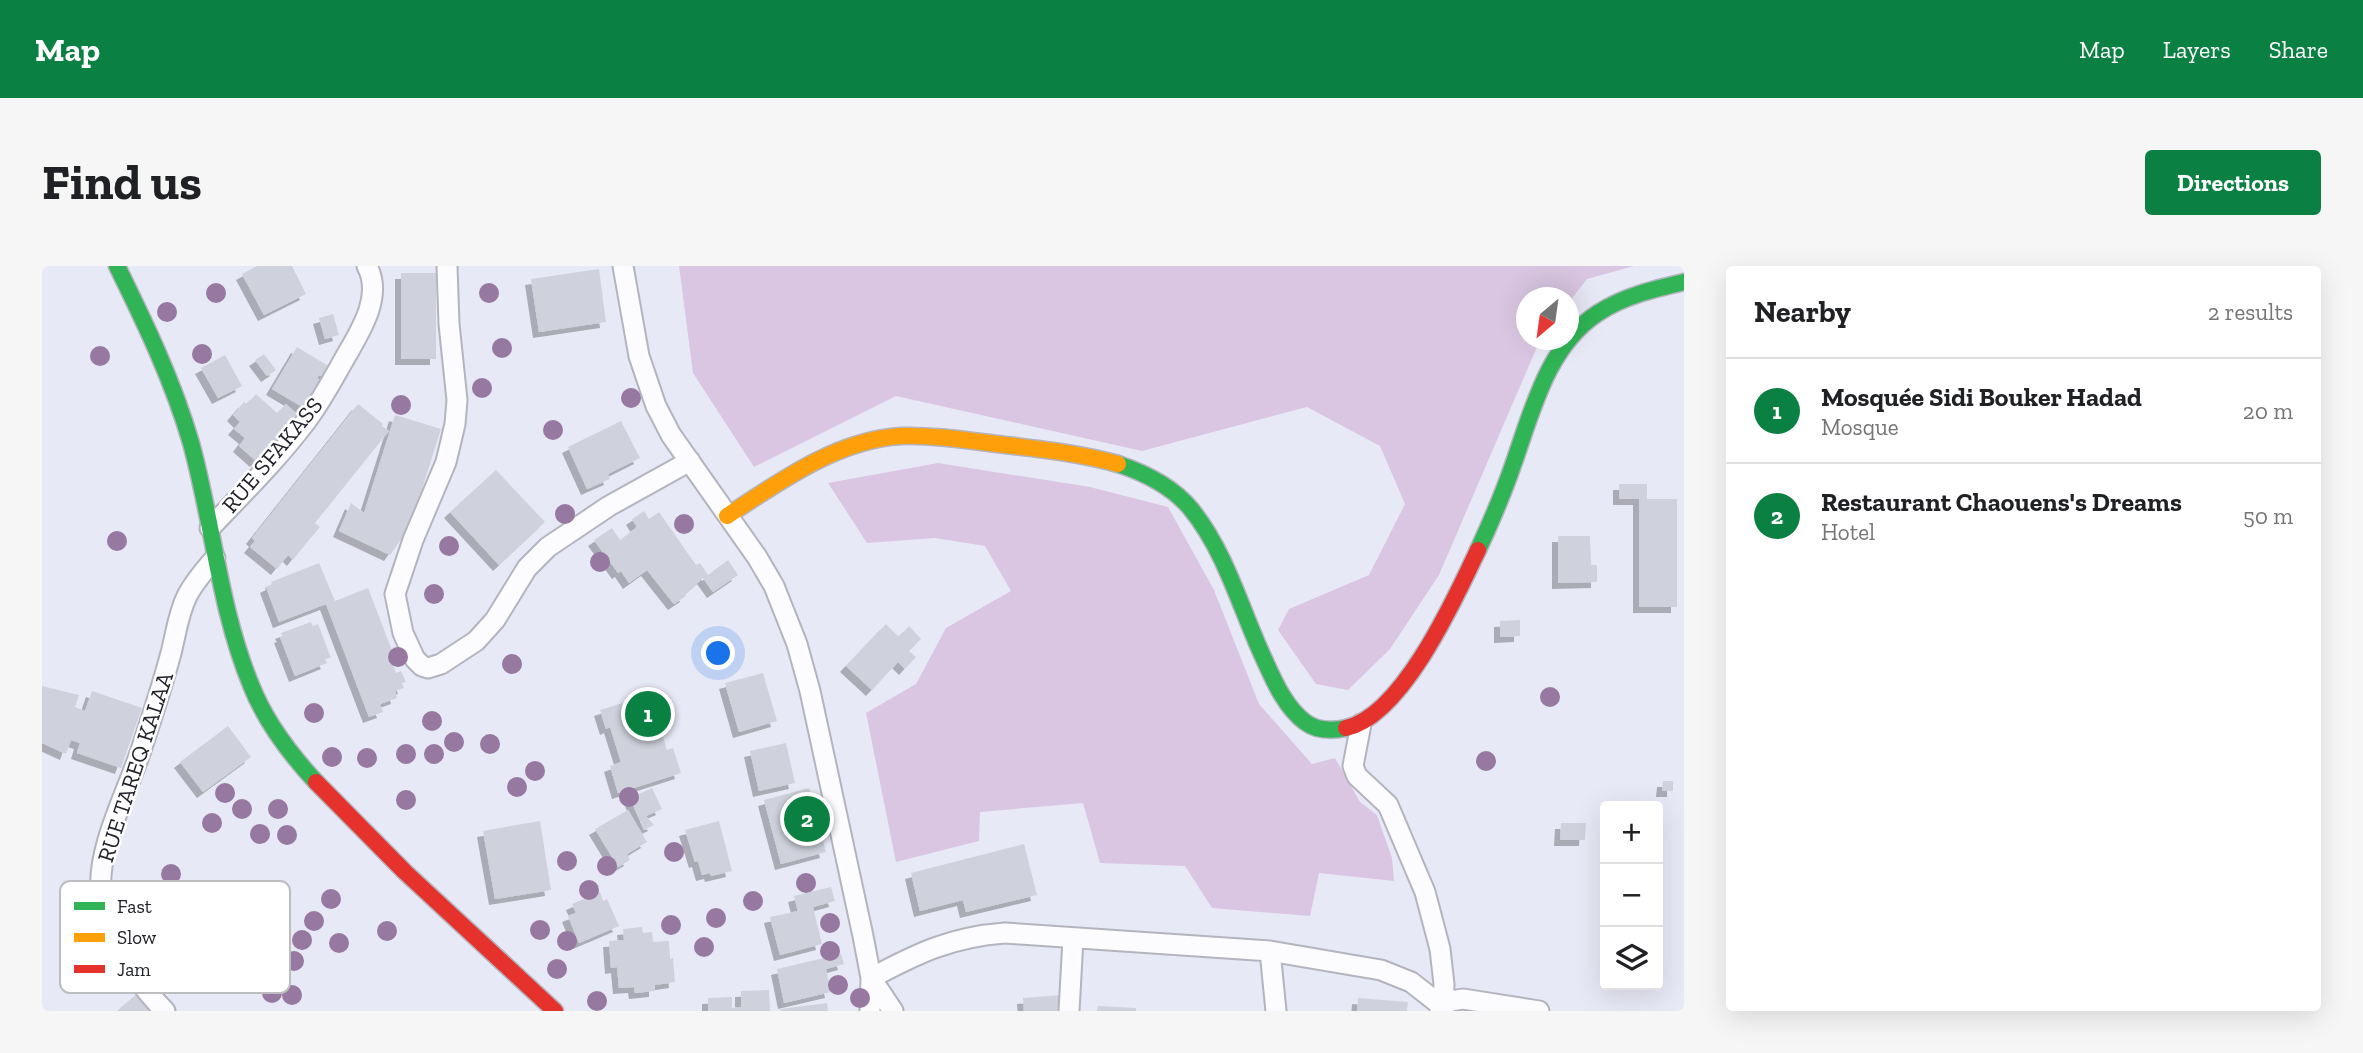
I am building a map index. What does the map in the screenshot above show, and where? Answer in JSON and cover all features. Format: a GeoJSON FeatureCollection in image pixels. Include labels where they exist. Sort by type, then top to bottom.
{"type":"FeatureCollection","features":[{"type":"Feature","properties":{"kind":"street"},"geometry":{"type":"LineString","coordinates":[[117,266],[170,379],[184,419],[240,654],[253,691],[270,723],[312,780],[425,891],[555,1011]]}},
{"type":"Feature","properties":{"kind":"street","name":"RUE SFAKASS"},"geometry":{"type":"LineString","coordinates":[[210,527],[287,445],[321,399],[368,313],[373,290],[367,266]]}},
{"type":"Feature","properties":{"kind":"street"},"geometry":{"type":"LineString","coordinates":[[447,266],[449,324],[457,400],[455,424],[446,462],[413,540],[395,594],[403,633],[415,659],[422,666],[434,666],[476,641],[495,620],[516,583],[536,556],[609,506],[690,461]]}},
{"type":"Feature","properties":{"kind":"street"},"geometry":{"type":"LineString","coordinates":[[624,266],[639,356],[656,406],[671,435],[774,586],[797,644],[810,691],[871,978],[870,1011]]}},
{"type":"Feature","properties":{"kind":"street"},"geometry":{"type":"LineString","coordinates":[[727,516],[797,471],[869,441],[896,438],[945,439],[1071,453],[1132,469],[1154,479],[1190,508],[1223,567],[1260,653],[1288,704],[1303,721],[1320,729],[1333,730],[1362,724],[1389,700],[1407,678],[1450,606],[1490,523],[1541,388],[1573,334],[1597,312],[1648,292],[1684,282]]}},
{"type":"Feature","properties":{"kind":"street","name":"RUE TAREQ KALAA"},"geometry":{"type":"LineString","coordinates":[[101,881],[108,844],[142,748],[183,606],[196,581],[215,558]]}},
{"type":"Feature","properties":{"kind":"street"},"geometry":{"type":"LineString","coordinates":[[1362,724],[1353,766],[1357,776],[1388,806],[1425,892],[1440,949],[1444,984],[1442,1009]]}},
{"type":"Feature","properties":{"kind":"street"},"geometry":{"type":"LineString","coordinates":[[871,978],[948,942],[1005,933],[1270,951],[1381,970],[1411,982],[1442,1009]]}},
{"type":"Feature","properties":{"kind":"street"},"geometry":{"type":"LineString","coordinates":[[1069,1011],[1073,939]]}},
{"type":"Feature","properties":{"kind":"street"},"geometry":{"type":"LineString","coordinates":[[1270,951],[1276,1011]]}},
{"type":"Feature","properties":{"kind":"street"},"geometry":{"type":"LineString","coordinates":[[871,978],[893,1011]]}},
{"type":"Feature","properties":{"kind":"street","name":"RUE TAREQ KALAA"},"geometry":{"type":"LineString","coordinates":[[148,993],[164,1011]]}},
{"type":"Feature","properties":{"kind":"street"},"geometry":{"type":"LineString","coordinates":[[1442,1009],[1450,1001],[1463,999],[1539,1011]]}},
{"type":"Feature","properties":{"kind":"shaded area"},"geometry":{"type":"Polygon","coordinates":[[[679,266],[1634,266],[1587,279],[1579,289],[1579,287],[1516,287],[1516,350],[1536,350],[1439,575],[1390,649],[1348,690],[1316,684],[1278,630],[1289,609],[1369,575],[1405,504],[1380,446],[1307,407],[1142,451],[896,396],[754,467],[693,373],[679,266]]]}},
{"type":"Feature","properties":{"kind":"shaded area"},"geometry":{"type":"Polygon","coordinates":[[[938,463],[1090,487],[1168,507],[1214,590],[1259,704],[1312,764],[1335,758],[1360,802],[1377,815],[1392,858],[1394,881],[1319,873],[1310,916],[1212,908],[1185,866],[1100,863],[1083,803],[980,812],[979,841],[896,862],[866,713],[916,684],[946,628],[1011,591],[985,546],[935,538],[867,543],[828,483],[938,463]]]}},
{"type":"Feature","properties":{"kind":"building"},"geometry":{"type":"Polygon","coordinates":[[[257,266],[292,266],[306,294],[264,315],[242,274],[257,266]]]}},
{"type":"Feature","properties":{"kind":"building"},"geometry":{"type":"Polygon","coordinates":[[[599,269],[606,322],[539,332],[531,279],[599,269]]]}},
{"type":"Feature","properties":{"kind":"building"},"geometry":{"type":"Polygon","coordinates":[[[401,273],[436,273],[436,359],[401,359],[401,273]]]}},
{"type":"Feature","properties":{"kind":"building"},"geometry":{"type":"Polygon","coordinates":[[[333,314],[339,335],[325,339],[319,318],[333,314]]]}},
{"type":"Feature","properties":{"kind":"building"},"geometry":{"type":"Polygon","coordinates":[[[297,347],[335,370],[329,380],[319,375],[317,378],[320,380],[304,408],[272,389],[297,347]]]}},
{"type":"Feature","properties":{"kind":"building"},"geometry":{"type":"Polygon","coordinates":[[[264,354],[276,370],[267,376],[255,360],[264,354]]]}},
{"type":"Feature","properties":{"kind":"building"},"geometry":{"type":"Polygon","coordinates":[[[225,355],[242,386],[218,398],[201,368],[225,355]]]}},
{"type":"Feature","properties":{"kind":"building"},"geometry":{"type":"Polygon","coordinates":[[[256,394],[277,413],[286,404],[304,421],[293,433],[287,427],[278,437],[281,440],[271,451],[268,448],[256,461],[239,446],[245,438],[234,429],[240,422],[233,415],[244,402],[247,404],[256,394]]]}},
{"type":"Feature","properties":{"kind":"building"},"geometry":{"type":"Polygon","coordinates":[[[358,404],[389,431],[315,523],[320,527],[293,560],[288,555],[277,569],[250,547],[255,541],[252,538],[358,404]]]}},
{"type":"Feature","properties":{"kind":"building"},"geometry":{"type":"Polygon","coordinates":[[[395,415],[441,429],[410,527],[390,555],[339,531],[351,503],[364,513],[395,415]]]}},
{"type":"Feature","properties":{"kind":"building"},"geometry":{"type":"Polygon","coordinates":[[[621,421],[640,458],[608,474],[610,479],[587,489],[568,447],[621,421]]]}},
{"type":"Feature","properties":{"kind":"building"},"geometry":{"type":"Polygon","coordinates":[[[496,470],[545,522],[499,565],[450,512],[496,470]]]}},
{"type":"Feature","properties":{"kind":"building"},"geometry":{"type":"Polygon","coordinates":[[[1619,484],[1647,484],[1647,499],[1677,499],[1677,607],[1639,607],[1639,499],[1619,499],[1619,484]]]}},
{"type":"Feature","properties":{"kind":"building"},"geometry":{"type":"Polygon","coordinates":[[[644,511],[649,519],[659,512],[696,565],[700,563],[708,575],[728,560],[738,575],[713,592],[703,578],[674,604],[647,570],[629,583],[621,571],[618,573],[594,540],[612,528],[620,540],[637,527],[632,519],[644,511]]]}},
{"type":"Feature","properties":{"kind":"building"},"geometry":{"type":"Polygon","coordinates":[[[1558,536],[1590,536],[1591,565],[1597,565],[1597,582],[1558,583],[1558,536]]]}},
{"type":"Feature","properties":{"kind":"building"},"geometry":{"type":"Polygon","coordinates":[[[319,563],[335,601],[368,588],[393,653],[389,655],[396,673],[401,671],[406,682],[402,683],[404,688],[395,691],[397,698],[380,704],[383,712],[369,717],[326,604],[279,622],[266,587],[272,584],[271,582],[319,563]]]}},
{"type":"Feature","properties":{"kind":"building"},"geometry":{"type":"Polygon","coordinates":[[[1520,620],[1520,636],[1500,637],[1500,621],[1520,620]]]}},
{"type":"Feature","properties":{"kind":"building"},"geometry":{"type":"Polygon","coordinates":[[[311,622],[313,626],[318,624],[331,658],[325,659],[327,663],[295,676],[280,637],[283,636],[281,633],[311,622]]]}},
{"type":"Feature","properties":{"kind":"building"},"geometry":{"type":"Polygon","coordinates":[[[886,624],[899,637],[909,626],[921,639],[909,651],[916,657],[905,669],[898,662],[872,690],[846,666],[886,624]]]}},
{"type":"Feature","properties":{"kind":"building"},"geometry":{"type":"Polygon","coordinates":[[[763,673],[777,721],[739,732],[725,683],[763,673]]]}},
{"type":"Feature","properties":{"kind":"building"},"geometry":{"type":"Polygon","coordinates":[[[42,686],[79,695],[75,707],[85,711],[92,691],[142,708],[121,768],[77,753],[80,743],[71,740],[66,754],[42,743],[42,686]]]}},
{"type":"Feature","properties":{"kind":"building"},"geometry":{"type":"Polygon","coordinates":[[[658,692],[662,706],[654,708],[667,750],[673,748],[681,773],[618,793],[610,766],[621,762],[610,727],[606,729],[600,710],[658,692]]]}},
{"type":"Feature","properties":{"kind":"building"},"geometry":{"type":"Polygon","coordinates":[[[228,726],[251,757],[203,792],[180,762],[228,726]]]}},
{"type":"Feature","properties":{"kind":"building"},"geometry":{"type":"Polygon","coordinates":[[[786,743],[795,783],[759,791],[750,751],[786,743]]]}},
{"type":"Feature","properties":{"kind":"building"},"geometry":{"type":"Polygon","coordinates":[[[1663,781],[1673,781],[1673,791],[1662,791],[1663,781]]]}},
{"type":"Feature","properties":{"kind":"building"},"geometry":{"type":"Polygon","coordinates":[[[652,788],[662,809],[646,816],[654,825],[644,830],[630,798],[652,788]]]}},
{"type":"Feature","properties":{"kind":"building"},"geometry":{"type":"Polygon","coordinates":[[[809,788],[826,852],[781,864],[764,800],[809,788]]]}},
{"type":"Feature","properties":{"kind":"building"},"geometry":{"type":"Polygon","coordinates":[[[628,810],[647,842],[627,854],[630,860],[618,867],[595,829],[628,810]]]}},
{"type":"Feature","properties":{"kind":"building"},"geometry":{"type":"Polygon","coordinates":[[[540,821],[551,890],[495,899],[483,831],[540,821]]]}},
{"type":"Feature","properties":{"kind":"building"},"geometry":{"type":"Polygon","coordinates":[[[719,821],[732,871],[711,876],[710,873],[702,875],[685,830],[719,821]]]}},
{"type":"Feature","properties":{"kind":"building"},"geometry":{"type":"Polygon","coordinates":[[[1561,823],[1586,823],[1585,840],[1560,840],[1561,823]]]}},
{"type":"Feature","properties":{"kind":"building"},"geometry":{"type":"Polygon","coordinates":[[[1024,844],[1037,895],[966,912],[963,900],[920,911],[911,873],[1024,844]]]}},
{"type":"Feature","properties":{"kind":"building"},"geometry":{"type":"Polygon","coordinates":[[[831,887],[835,901],[813,907],[822,944],[780,955],[770,917],[798,911],[794,896],[831,887]]]}},
{"type":"Feature","properties":{"kind":"building"},"geometry":{"type":"Polygon","coordinates":[[[600,892],[603,901],[607,899],[619,926],[579,943],[568,916],[576,913],[572,904],[600,892]]]}},
{"type":"Feature","properties":{"kind":"building"},"geometry":{"type":"Polygon","coordinates":[[[642,927],[643,933],[652,932],[653,942],[669,941],[675,982],[655,985],[655,991],[635,993],[634,987],[619,988],[617,967],[611,968],[609,941],[624,940],[623,929],[642,927]]]}},
{"type":"Feature","properties":{"kind":"building"},"geometry":{"type":"Polygon","coordinates":[[[841,954],[844,964],[826,969],[831,992],[784,1003],[777,969],[841,954]]]}},
{"type":"Feature","properties":{"kind":"building"},"geometry":{"type":"Polygon","coordinates":[[[769,990],[770,1011],[708,1011],[708,998],[732,997],[732,1008],[741,1007],[741,991],[769,990]]]}},
{"type":"Feature","properties":{"kind":"building"},"geometry":{"type":"Polygon","coordinates":[[[138,993],[144,993],[160,1011],[117,1011],[138,993]]]}},
{"type":"Feature","properties":{"kind":"building"},"geometry":{"type":"Polygon","coordinates":[[[1062,995],[1063,1011],[1024,1011],[1023,998],[1062,995]]]}},
{"type":"Feature","properties":{"kind":"building"},"geometry":{"type":"Polygon","coordinates":[[[1358,998],[1408,1002],[1407,1011],[1357,1011],[1358,998]]]}},
{"type":"Feature","properties":{"kind":"building"},"geometry":{"type":"Polygon","coordinates":[[[827,1003],[828,1011],[780,1009],[827,1003]]]}},
{"type":"Feature","properties":{"kind":"building"},"geometry":{"type":"Polygon","coordinates":[[[1098,1006],[1136,1008],[1136,1011],[1097,1011],[1098,1006]]]}},
{"type":"Feature","properties":{"kind":"traffic: fast"},"geometry":{"type":"LineString","coordinates":[[117,266],[158,353],[184,420],[199,473],[231,626],[251,685],[279,736],[316,782]]}},
{"type":"Feature","properties":{"kind":"traffic: fast"},"geometry":{"type":"LineString","coordinates":[[1478,550],[1505,487],[1535,402],[1566,343],[1580,327],[1608,307],[1640,294],[1684,282]]}},
{"type":"Feature","properties":{"kind":"traffic: fast"},"geometry":{"type":"LineString","coordinates":[[1118,464],[1167,487],[1191,509],[1223,562],[1272,676],[1298,716],[1320,729],[1346,728]]}},
{"type":"Feature","properties":{"kind":"traffic: slow"},"geometry":{"type":"LineString","coordinates":[[727,516],[809,465],[854,445],[877,439],[901,436],[949,438],[1058,452],[1118,464]]}},
{"type":"Feature","properties":{"kind":"traffic: jam"},"geometry":{"type":"LineString","coordinates":[[1346,728],[1367,719],[1387,702],[1406,679],[1441,625],[1478,550]]}},
{"type":"Feature","properties":{"kind":"traffic: jam"},"geometry":{"type":"LineString","coordinates":[[316,782],[405,872],[555,1011]]}},
{"type":"Feature","properties":{"kind":"place","name":"Mosquée Sidi Bouker Hadad"},"geometry":{"type":"Point","coordinates":[648,714]}},
{"type":"Feature","properties":{"kind":"place","name":"Restaurant Chaouens's Dreams"},"geometry":{"type":"Point","coordinates":[807,819]}}]}
